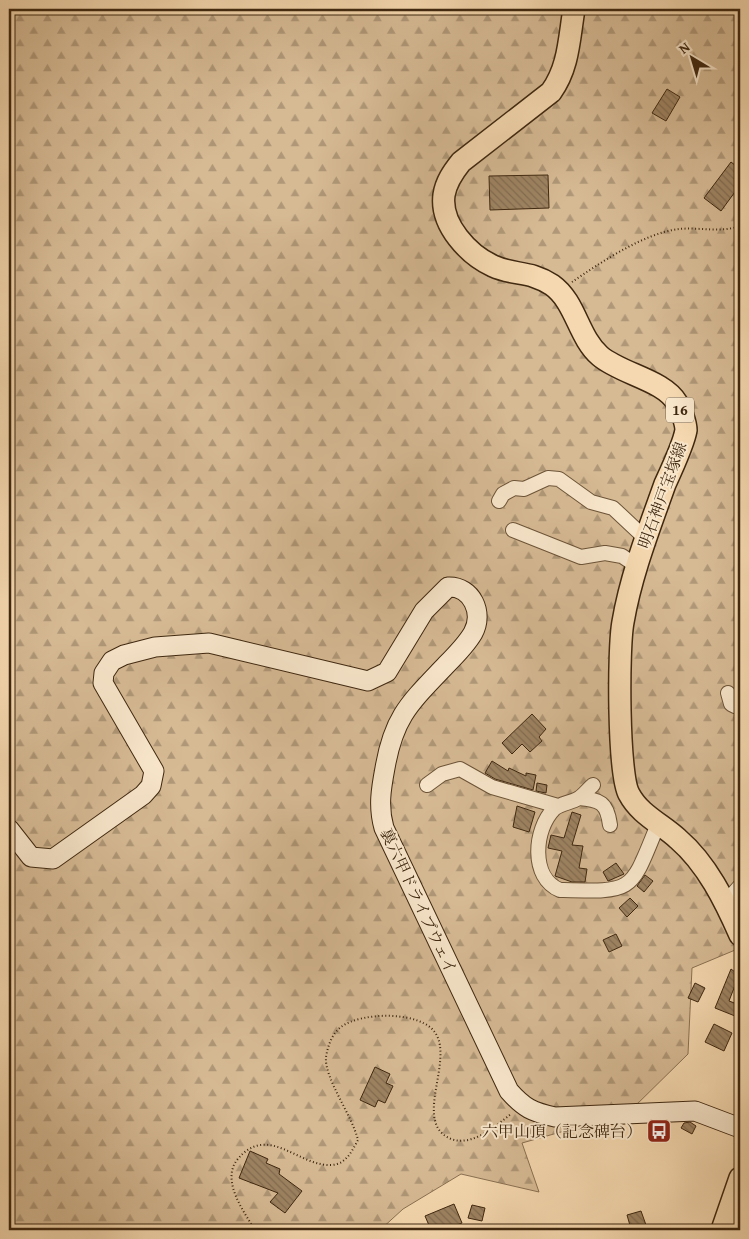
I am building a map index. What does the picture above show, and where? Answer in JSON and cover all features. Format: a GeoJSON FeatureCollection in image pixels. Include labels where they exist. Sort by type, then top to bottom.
{"type":"FeatureCollection","features":[{"type":"Feature","properties":{"kind":"main road","name":"明石神戸宝塚線"},"geometry":{"type":"LineString","coordinates":[[574,9],[567,60],[560,80],[551,92],[461,162],[450,176],[444,196],[445,211],[454,232],[472,254],[494,267],[532,274],[554,287],[571,308],[580,332],[598,355],[617,368],[659,386],[677,402],[686,429],[645,538],[623,622],[620,655],[622,752],[627,792],[635,804],[679,839],[700,864],[725,903],[740,936]]}},
{"type":"Feature","properties":{"kind":"main road"},"geometry":{"type":"LineString","coordinates":[[722,1230],[740,1178]]}},
{"type":"Feature","properties":{"kind":"street"},"geometry":{"type":"LineString","coordinates":[[500,500],[503,494],[514,488],[524,488],[548,478],[559,479],[591,502],[613,508],[645,538]]}},
{"type":"Feature","properties":{"kind":"street"},"geometry":{"type":"LineString","coordinates":[[513,530],[582,557],[605,553],[622,556],[637,566]]}},
{"type":"Feature","properties":{"kind":"street","name":"裏六甲ドライブウェイ"},"geometry":{"type":"LineString","coordinates":[[9,829],[31,857],[53,859],[144,795],[150,786],[154,771],[103,683],[104,673],[112,661],[124,655],[155,648],[209,643],[368,681],[387,672],[424,611],[443,591],[448,587],[455,587],[469,593],[476,612],[477,622],[473,633],[402,714],[390,740],[382,786],[380,814],[384,828],[509,1091],[522,1106]]}},
{"type":"Feature","properties":{"kind":"street"},"geometry":{"type":"LineString","coordinates":[[728,693],[730,704],[735,706],[740,702]]}},
{"type":"Feature","properties":{"kind":"street"},"geometry":{"type":"LineString","coordinates":[[427,785],[442,774],[460,769],[492,786],[558,806]]}},
{"type":"Feature","properties":{"kind":"street"},"geometry":{"type":"LineString","coordinates":[[593,784],[579,798],[558,806],[549,815],[538,848],[545,878],[554,887],[560,890],[606,891],[617,890],[627,885],[642,862],[658,824]]}},
{"type":"Feature","properties":{"kind":"street"},"geometry":{"type":"LineString","coordinates":[[579,798],[598,801],[604,806],[608,812],[610,824]]}},
{"type":"Feature","properties":{"kind":"street"},"geometry":{"type":"LineString","coordinates":[[725,903],[740,886]]}},
{"type":"Feature","properties":{"kind":"street"},"geometry":{"type":"LineString","coordinates":[[522,1106],[536,1113],[555,1117],[695,1111],[740,1128]]}},
{"type":"Feature","properties":{"kind":"path"},"geometry":{"type":"LineString","coordinates":[[554,287],[565,288],[610,256],[645,240],[678,229],[708,230],[740,226]]}},
{"type":"Feature","properties":{"kind":"path"},"geometry":{"type":"LineString","coordinates":[[255,1230],[235,1192],[231,1175],[234,1164],[246,1151],[255,1147],[272,1145],[316,1164],[333,1165],[347,1158],[358,1140],[355,1126],[328,1076],[326,1058],[331,1038],[342,1026],[359,1020],[400,1015],[422,1022],[435,1032],[441,1046],[434,1114],[437,1126],[445,1136],[462,1140],[484,1135],[522,1106]]}},
{"type":"Feature","properties":{"kind":"green space"},"geometry":{"type":"Polygon","coordinates":[[[9,9],[740,9],[740,948],[692,968],[688,1054],[628,1113],[522,1143],[539,1192],[461,1174],[403,1209],[380,1230],[9,1230],[9,9]]]}},
{"type":"Feature","properties":{"kind":"building"},"geometry":{"type":"Polygon","coordinates":[[[667,89],[680,97],[666,121],[652,113],[667,89]]]}},
{"type":"Feature","properties":{"kind":"building"},"geometry":{"type":"Polygon","coordinates":[[[731,162],[740,169],[740,185],[721,211],[704,198],[731,162]]]}},
{"type":"Feature","properties":{"kind":"building"},"geometry":{"type":"Polygon","coordinates":[[[548,175],[549,208],[490,210],[489,176],[548,175]]]}},
{"type":"Feature","properties":{"kind":"building"},"geometry":{"type":"Polygon","coordinates":[[[532,714],[546,729],[539,737],[542,741],[530,752],[522,744],[512,754],[502,743],[532,714]]]}},
{"type":"Feature","properties":{"kind":"building"},"geometry":{"type":"Polygon","coordinates":[[[492,761],[508,771],[509,768],[526,776],[526,773],[536,775],[533,790],[495,779],[485,773],[492,761]]]}},
{"type":"Feature","properties":{"kind":"building"},"geometry":{"type":"Polygon","coordinates":[[[537,783],[547,785],[546,793],[536,791],[537,783]]]}},
{"type":"Feature","properties":{"kind":"building"},"geometry":{"type":"Polygon","coordinates":[[[517,806],[535,812],[529,832],[513,827],[517,806]]]}},
{"type":"Feature","properties":{"kind":"building"},"geometry":{"type":"Polygon","coordinates":[[[572,812],[581,815],[572,845],[583,846],[579,868],[587,869],[585,882],[572,882],[555,876],[562,851],[548,848],[551,835],[564,838],[572,812]]]}},
{"type":"Feature","properties":{"kind":"building"},"geometry":{"type":"Polygon","coordinates":[[[616,863],[624,874],[608,881],[603,872],[616,863]]]}},
{"type":"Feature","properties":{"kind":"building"},"geometry":{"type":"Polygon","coordinates":[[[645,875],[653,881],[644,892],[637,886],[645,875]]]}},
{"type":"Feature","properties":{"kind":"building"},"geometry":{"type":"Polygon","coordinates":[[[630,898],[638,906],[627,917],[619,908],[630,898]]]}},
{"type":"Feature","properties":{"kind":"building"},"geometry":{"type":"Polygon","coordinates":[[[616,934],[622,946],[609,952],[603,940],[616,934]]]}},
{"type":"Feature","properties":{"kind":"building"},"geometry":{"type":"Polygon","coordinates":[[[731,969],[739,975],[729,1001],[740,1005],[740,1018],[715,1008],[731,969]]]}},
{"type":"Feature","properties":{"kind":"building"},"geometry":{"type":"Polygon","coordinates":[[[695,983],[705,988],[698,1002],[688,998],[695,983]]]}},
{"type":"Feature","properties":{"kind":"building"},"geometry":{"type":"Polygon","coordinates":[[[714,1024],[732,1033],[724,1051],[705,1042],[714,1024]]]}},
{"type":"Feature","properties":{"kind":"building"},"geometry":{"type":"Polygon","coordinates":[[[375,1067],[390,1074],[386,1083],[393,1086],[385,1103],[378,1100],[375,1107],[360,1100],[375,1067]]]}},
{"type":"Feature","properties":{"kind":"building"},"geometry":{"type":"Polygon","coordinates":[[[690,1122],[696,1126],[692,1134],[681,1128],[684,1123],[690,1122]]]}},
{"type":"Feature","properties":{"kind":"building"},"geometry":{"type":"Polygon","coordinates":[[[250,1151],[268,1159],[266,1163],[280,1169],[279,1174],[302,1191],[285,1213],[270,1202],[278,1193],[239,1178],[250,1151]]]}},
{"type":"Feature","properties":{"kind":"building"},"geometry":{"type":"Polygon","coordinates":[[[454,1204],[462,1223],[445,1230],[431,1230],[425,1216],[454,1204]]]}},
{"type":"Feature","properties":{"kind":"building"},"geometry":{"type":"Polygon","coordinates":[[[472,1205],[485,1208],[482,1221],[468,1218],[472,1205]]]}},
{"type":"Feature","properties":{"kind":"building"},"geometry":{"type":"Polygon","coordinates":[[[641,1211],[646,1225],[631,1229],[627,1215],[641,1211]]]}},
{"type":"Feature","properties":{"kind":"place","name":"六甲山頂（記念碑台）"},"geometry":{"type":"Point","coordinates":[659,1131]}}]}
